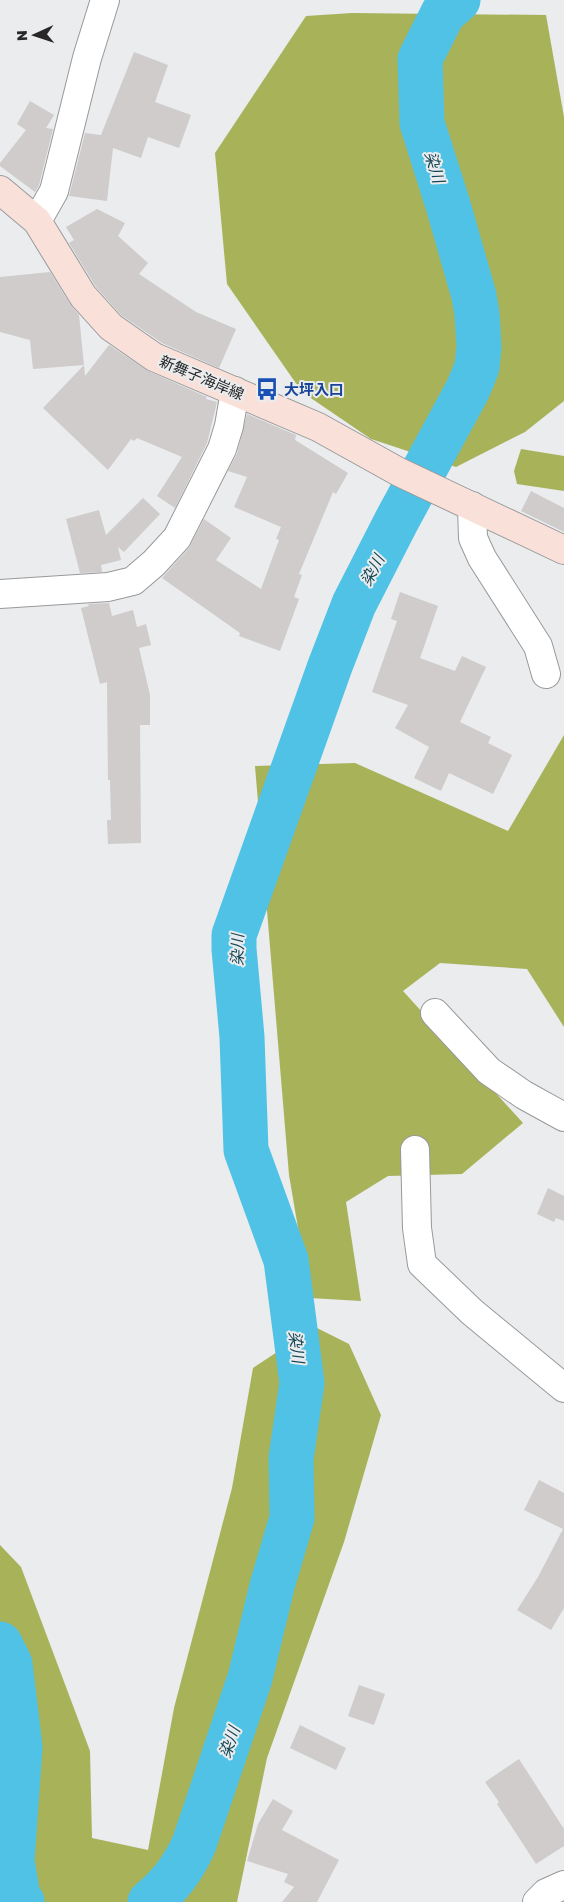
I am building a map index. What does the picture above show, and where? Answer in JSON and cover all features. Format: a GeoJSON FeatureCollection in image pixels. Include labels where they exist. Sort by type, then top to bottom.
{"type":"FeatureCollection","features":[{"type":"Feature","properties":{"kind":"main road","name":"新舞子海岸線"},"geometry":{"type":"LineString","coordinates":[[0,190],[37,220],[83,296],[111,327],[154,357],[318,427],[399,472],[564,550]]}},
{"type":"Feature","properties":{"kind":"street"},"geometry":{"type":"LineString","coordinates":[[37,220],[54,191],[87,58],[105,0]]}},
{"type":"Feature","properties":{"kind":"street"},"geometry":{"type":"LineString","coordinates":[[0,594],[108,587],[133,581],[154,564],[177,538],[222,449],[236,391]]}},
{"type":"Feature","properties":{"kind":"street"},"geometry":{"type":"LineString","coordinates":[[472,506],[473,538],[482,558],[538,646],[546,674]]}},
{"type":"Feature","properties":{"kind":"street"},"geometry":{"type":"LineString","coordinates":[[435,1014],[489,1071],[524,1095],[564,1117]]}},
{"type":"Feature","properties":{"kind":"street"},"geometry":{"type":"LineString","coordinates":[[415,1150],[417,1228],[422,1264],[472,1312],[564,1388]]}},
{"type":"Feature","properties":{"kind":"street"},"geometry":{"type":"LineString","coordinates":[[537,1902],[546,1893],[564,1885]]}},
{"type":"Feature","properties":{"kind":"green space"},"geometry":{"type":"Polygon","coordinates":[[[352,13],[546,15],[564,117],[564,401],[525,432],[456,467],[371,439],[302,392],[227,284],[215,153],[306,16],[352,13]]]}},
{"type":"Feature","properties":{"kind":"green space"},"geometry":{"type":"Polygon","coordinates":[[[521,449],[564,456],[564,491],[517,484],[514,471],[521,449]]]}},
{"type":"Feature","properties":{"kind":"green space"},"geometry":{"type":"Polygon","coordinates":[[[564,735],[564,1027],[527,969],[440,963],[403,991],[523,1123],[462,1174],[388,1176],[346,1202],[361,1301],[310,1298],[289,1175],[255,766],[355,763],[508,831],[564,735]]]}},
{"type":"Feature","properties":{"kind":"green space"},"geometry":{"type":"Polygon","coordinates":[[[315,1327],[349,1344],[381,1415],[344,1542],[267,1758],[237,1902],[0,1902],[0,1545],[21,1567],[90,1751],[92,1838],[148,1850],[174,1708],[232,1488],[253,1368],[315,1327]]]}},
{"type":"Feature","properties":{"kind":"building"},"geometry":{"type":"Polygon","coordinates":[[[134,52],[168,65],[155,102],[191,115],[179,148],[148,137],[141,158],[113,148],[107,201],[69,196],[85,133],[101,135],[134,52]]]}},
{"type":"Feature","properties":{"kind":"building"},"geometry":{"type":"Polygon","coordinates":[[[30,101],[54,115],[46,128],[53,129],[39,185],[35,192],[0,166],[0,163],[26,130],[17,124],[30,101]]]}},
{"type":"Feature","properties":{"kind":"building"},"geometry":{"type":"Polygon","coordinates":[[[97,209],[125,223],[118,236],[148,263],[139,274],[196,312],[236,329],[219,368],[162,343],[121,315],[96,287],[69,243],[74,240],[66,227],[97,209]]]}},
{"type":"Feature","properties":{"kind":"building"},"geometry":{"type":"Polygon","coordinates":[[[50,272],[79,315],[84,365],[33,369],[30,340],[0,332],[0,277],[50,272]]]}},
{"type":"Feature","properties":{"kind":"building"},"geometry":{"type":"Polygon","coordinates":[[[109,345],[148,371],[207,397],[206,399],[217,402],[207,443],[175,508],[157,496],[182,457],[137,438],[134,441],[131,439],[108,470],[43,408],[84,365],[85,376],[109,345]]]}},
{"type":"Feature","properties":{"kind":"building"},"geometry":{"type":"Polygon","coordinates":[[[247,414],[296,435],[295,440],[348,473],[336,494],[333,492],[299,574],[302,575],[294,597],[299,599],[280,651],[239,636],[240,633],[162,578],[189,548],[204,519],[231,538],[216,560],[261,589],[279,540],[276,539],[281,527],[234,507],[247,477],[228,471],[237,454],[247,414]]]}},
{"type":"Feature","properties":{"kind":"building"},"geometry":{"type":"Polygon","coordinates":[[[531,491],[564,508],[564,532],[521,511],[531,491]]]}},
{"type":"Feature","properties":{"kind":"building"},"geometry":{"type":"Polygon","coordinates":[[[143,498],[160,514],[124,552],[118,547],[121,560],[101,565],[102,572],[80,573],[66,519],[99,510],[106,535],[143,498]]]}},
{"type":"Feature","properties":{"kind":"building"},"geometry":{"type":"Polygon","coordinates":[[[400,592],[438,606],[420,658],[455,671],[462,656],[486,667],[460,722],[491,737],[488,743],[512,755],[493,794],[449,773],[441,791],[414,778],[429,747],[395,728],[408,705],[372,692],[397,621],[391,619],[400,592]]]}},
{"type":"Feature","properties":{"kind":"building"},"geometry":{"type":"Polygon","coordinates":[[[109,603],[112,616],[133,610],[137,627],[146,624],[151,645],[139,648],[150,695],[150,725],[140,725],[141,843],[108,844],[107,820],[111,820],[110,780],[108,780],[107,682],[100,684],[81,608],[89,606],[88,604],[109,603]]]}},
{"type":"Feature","properties":{"kind":"building"},"geometry":{"type":"Polygon","coordinates":[[[548,1188],[564,1196],[564,1221],[556,1218],[554,1222],[537,1214],[548,1188]]]}},
{"type":"Feature","properties":{"kind":"building"},"geometry":{"type":"Polygon","coordinates":[[[539,1480],[564,1493],[564,1608],[551,1630],[517,1610],[538,1577],[563,1529],[524,1510],[539,1480]]]}},
{"type":"Feature","properties":{"kind":"building"},"geometry":{"type":"Polygon","coordinates":[[[359,1685],[385,1694],[374,1725],[348,1716],[359,1685]]]}},
{"type":"Feature","properties":{"kind":"building"},"geometry":{"type":"Polygon","coordinates":[[[300,1725],[346,1748],[336,1770],[290,1748],[300,1725]]]}},
{"type":"Feature","properties":{"kind":"building"},"geometry":{"type":"Polygon","coordinates":[[[519,1759],[564,1829],[564,1846],[536,1864],[485,1782],[519,1759]]]}},
{"type":"Feature","properties":{"kind":"building"},"geometry":{"type":"Polygon","coordinates":[[[273,1799],[293,1811],[282,1830],[339,1860],[317,1902],[282,1902],[294,1887],[284,1882],[288,1874],[247,1861],[258,1824],[273,1799]]]}},
{"type":"Feature","properties":{"kind":"waterway","name":"染川"},"geometry":{"type":"LineString","coordinates":[[150,1902],[176,1876],[194,1844],[250,1678],[272,1586],[292,1518],[291,1458],[302,1383],[286,1260],[246,1150],[242,1037],[234,935],[354,604],[468,389],[477,367],[479,347],[474,296],[422,123],[420,59],[443,13],[458,0]]}},
{"type":"Feature","properties":{"kind":"waterway","name":"染川"},"geometry":{"type":"LineString","coordinates":[[0,1644],[10,1664],[20,1747],[12,1861],[18,1897],[22,1902]]}},
{"type":"Feature","properties":{"kind":"place","name":"大坪入口"},"geometry":{"type":"Point","coordinates":[267,389]}}]}
